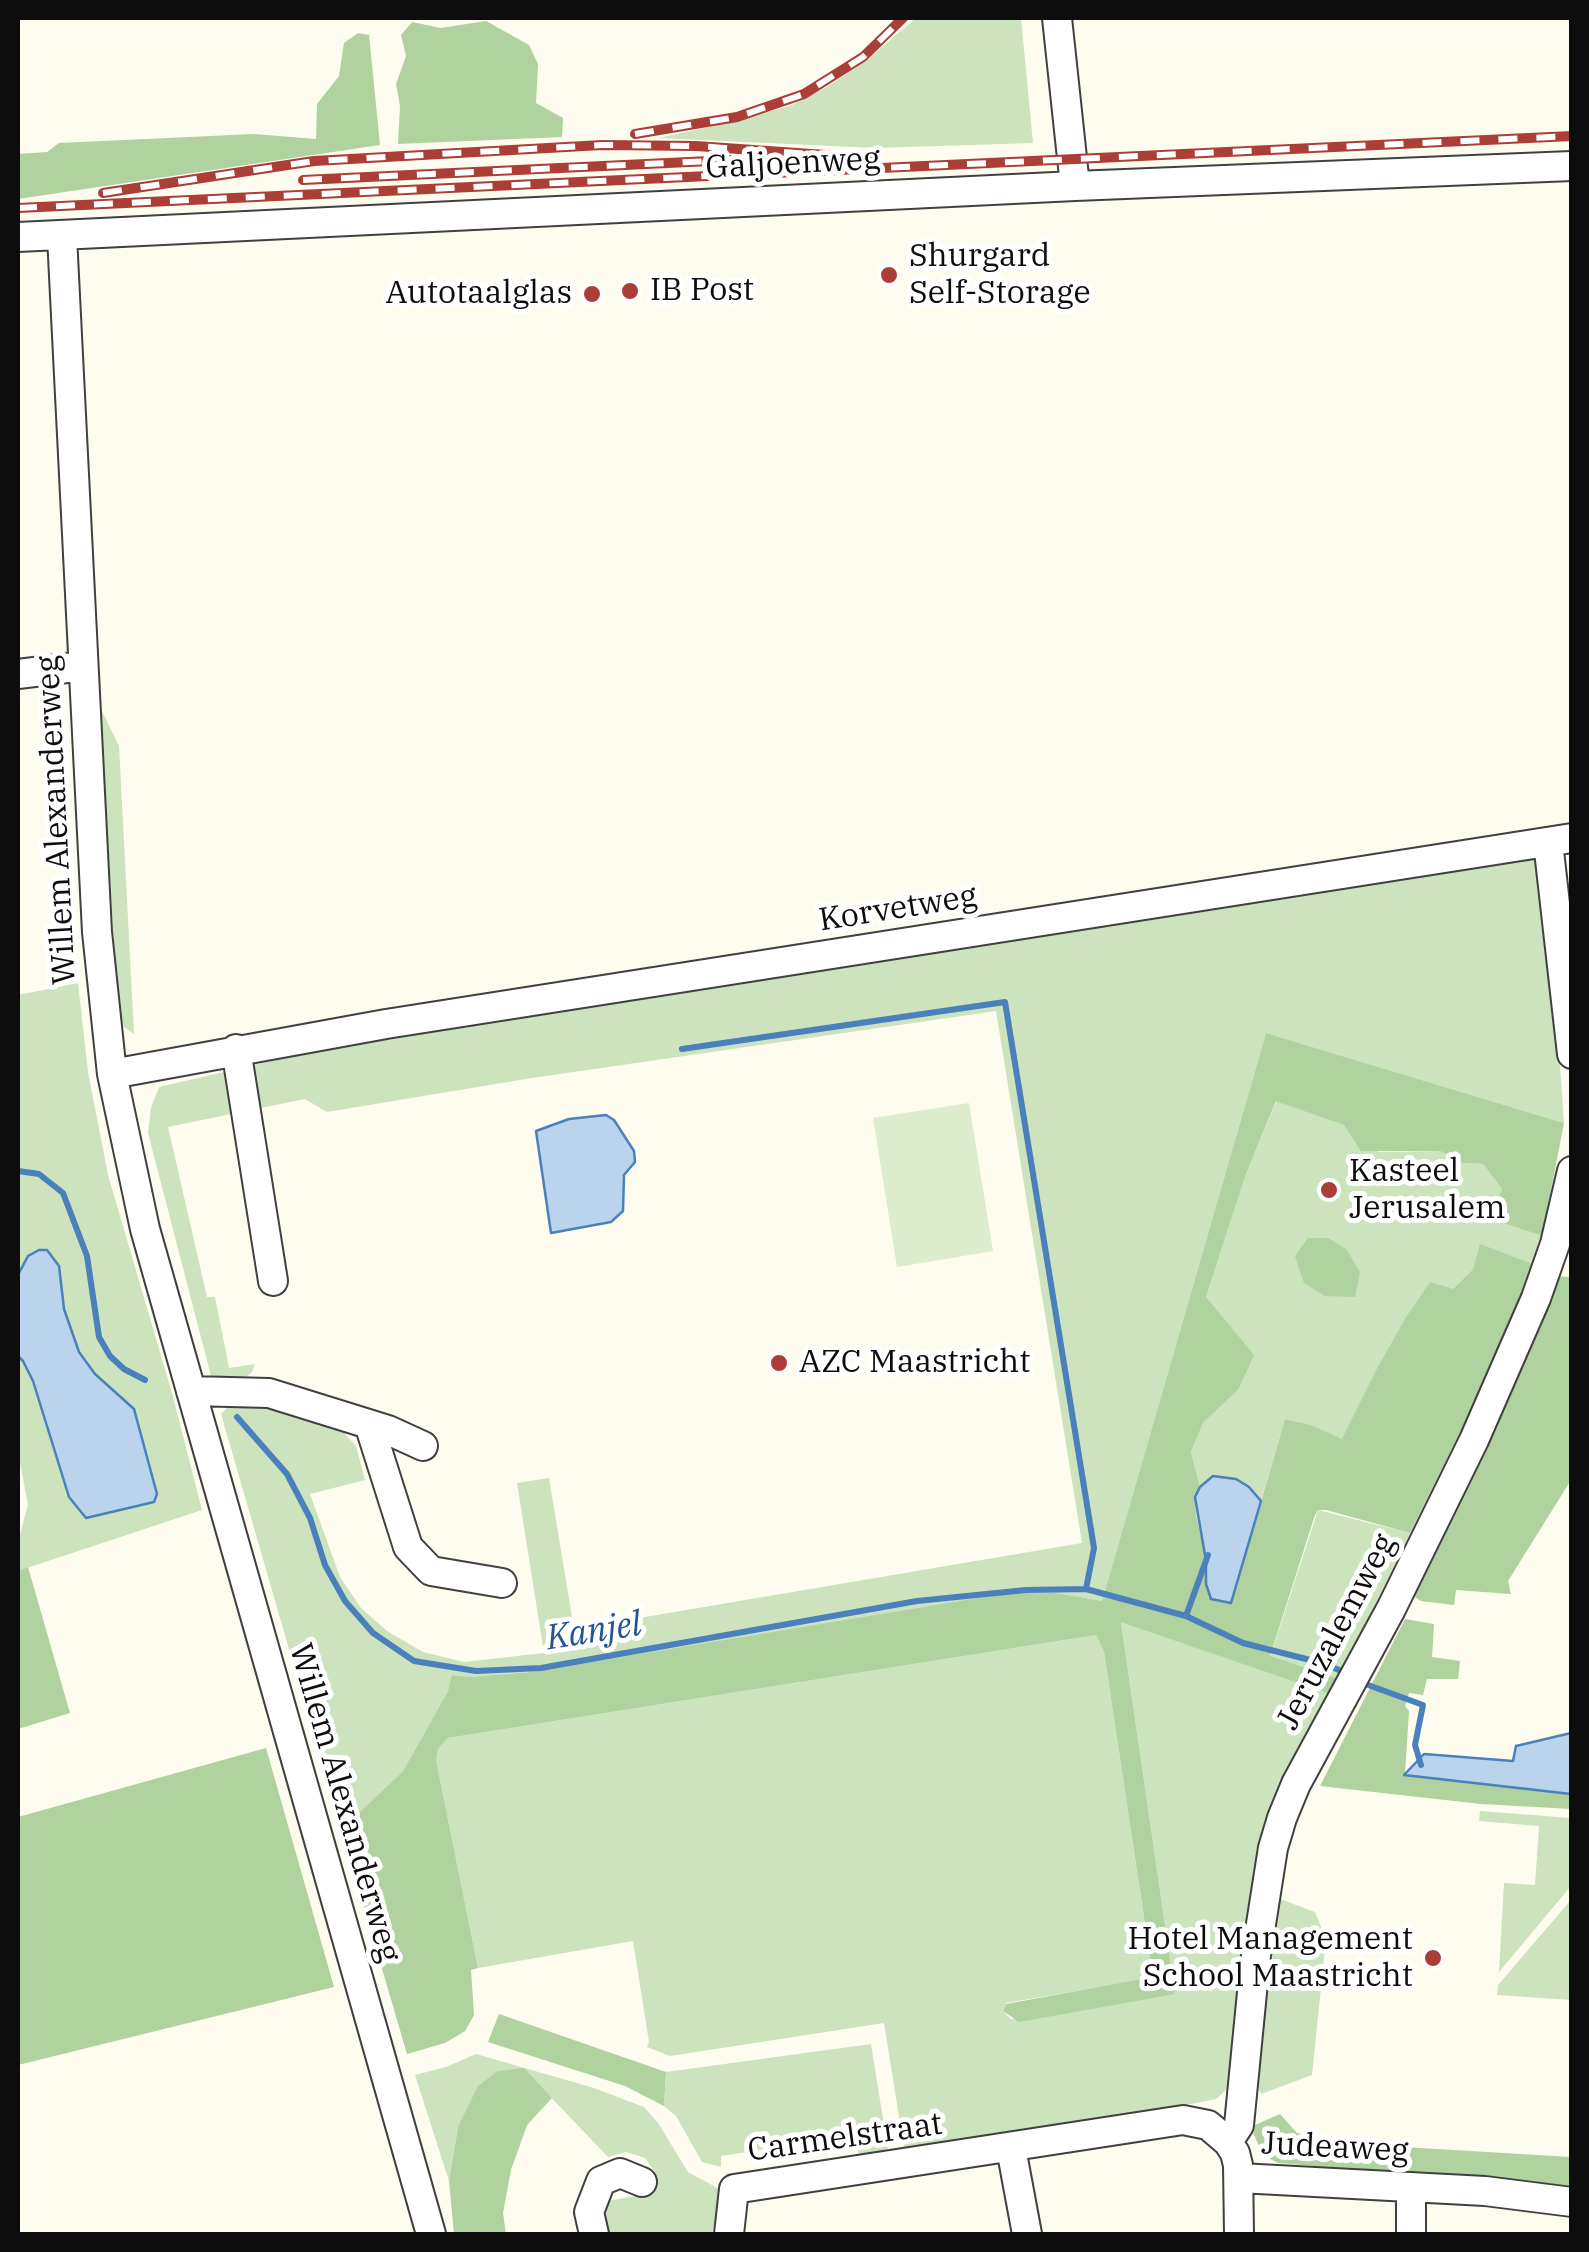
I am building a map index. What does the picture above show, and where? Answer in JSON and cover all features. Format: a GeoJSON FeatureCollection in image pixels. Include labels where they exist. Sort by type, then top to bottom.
{"type":"FeatureCollection","features":[{"type":"Feature","properties":{"kind":"street"},"geometry":{"type":"LineString","coordinates":[[1058,18],[1076,186]]}},
{"type":"Feature","properties":{"kind":"street","name":"Galjoenweg"},"geometry":{"type":"LineString","coordinates":[[18,237],[1572,166]]}},
{"type":"Feature","properties":{"kind":"street","name":"Willem Alexanderweg"},"geometry":{"type":"LineString","coordinates":[[62,236],[100,976],[112,1074],[141,1213],[431,2234]]}},
{"type":"Feature","properties":{"kind":"street"},"geometry":{"type":"LineString","coordinates":[[18,674],[83,666]]}},
{"type":"Feature","properties":{"kind":"street"},"geometry":{"type":"LineString","coordinates":[[1560,840],[1572,1054]]}},
{"type":"Feature","properties":{"kind":"street","name":"Korvetweg"},"geometry":{"type":"LineString","coordinates":[[112,1074],[236,1049],[1560,840]]}},
{"type":"Feature","properties":{"kind":"street"},"geometry":{"type":"LineString","coordinates":[[236,1049],[273,1281]]}},
{"type":"Feature","properties":{"kind":"street","name":"Jeruzalemweg"},"geometry":{"type":"LineString","coordinates":[[1228,2142],[1236,2134],[1240,2120],[1255,1962],[1272,1848],[1282,1818],[1474,1440],[1536,1298],[1564,1212],[1572,1171]]}},
{"type":"Feature","properties":{"kind":"street"},"geometry":{"type":"LineString","coordinates":[[191,1391],[268,1393],[369,1424],[423,1446]]}},
{"type":"Feature","properties":{"kind":"street"},"geometry":{"type":"LineString","coordinates":[[369,1424],[408,1548],[431,1571],[502,1584]]}},
{"type":"Feature","properties":{"kind":"street","name":"Judeaweg"},"geometry":{"type":"LineString","coordinates":[[1010,2148],[1183,2120],[1208,2126],[1228,2142],[1239,2178],[1485,2191],[1572,2202]]}},
{"type":"Feature","properties":{"kind":"street"},"geometry":{"type":"LineString","coordinates":[[1010,2148],[1027,2234]]}},
{"type":"Feature","properties":{"kind":"street","name":"Carmelstraat"},"geometry":{"type":"LineString","coordinates":[[730,2234],[734,2189],[1010,2148]]}},
{"type":"Feature","properties":{"kind":"street"},"geometry":{"type":"LineString","coordinates":[[594,2234],[590,2212],[601,2181],[620,2173],[642,2182]]}},
{"type":"Feature","properties":{"kind":"street"},"geometry":{"type":"LineString","coordinates":[[1239,2178],[1239,2234]]}},
{"type":"Feature","properties":{"kind":"street"},"geometry":{"type":"LineString","coordinates":[[1411,2187],[1411,2234]]}},
{"type":"Feature","properties":{"kind":"green space"},"geometry":{"type":"Polygon","coordinates":[[[916,18],[1021,18],[1033,143],[876,148],[658,138],[792,105],[866,61],[916,18]]]}},
{"type":"Feature","properties":{"kind":"green space"},"geometry":{"type":"Polygon","coordinates":[[[486,21],[529,45],[538,64],[536,103],[563,118],[562,137],[398,144],[400,106],[396,84],[406,56],[401,35],[412,22],[441,28],[486,21]]]}},
{"type":"Feature","properties":{"kind":"green space"},"geometry":{"type":"Polygon","coordinates":[[[358,33],[369,35],[380,145],[18,199],[18,154],[47,152],[59,143],[254,134],[316,139],[317,104],[339,76],[344,43],[358,33]]]}},
{"type":"Feature","properties":{"kind":"green space"},"geometry":{"type":"Polygon","coordinates":[[[100,707],[119,746],[134,1034],[124,1027],[118,1015],[100,707]]]}},
{"type":"Feature","properties":{"kind":"green space"},"geometry":{"type":"Polygon","coordinates":[[[1537,859],[1551,940],[1564,1123],[1266,1033],[1102,1601],[1057,1593],[531,1672],[453,1675],[403,1771],[362,1810],[339,1822],[221,1414],[233,1402],[248,1400],[329,1426],[344,1433],[356,1446],[365,1480],[310,1494],[340,1577],[361,1608],[387,1631],[423,1652],[464,1662],[544,1653],[517,1483],[549,1478],[574,1629],[1082,1543],[996,1011],[532,1078],[327,1112],[305,1099],[168,1127],[207,1297],[215,1297],[229,1368],[255,1364],[242,1380],[214,1380],[211,1376],[148,1133],[159,1087],[319,1050],[1537,859]]]}},
{"type":"Feature","properties":{"kind":"green space"},"geometry":{"type":"Polygon","coordinates":[[[78,983],[88,1072],[108,1175],[202,1510],[18,1571],[18,1543],[28,1504],[18,1453],[18,1356],[33,1381],[69,1497],[152,1471],[134,1409],[95,1374],[79,1352],[64,1309],[59,1266],[52,1255],[28,1256],[18,1275],[18,995],[78,983]]]}},
{"type":"Feature","properties":{"kind":"green space"},"geometry":{"type":"Polygon","coordinates":[[[1266,1033],[1564,1123],[1542,1236],[1488,1218],[1502,1189],[1483,1164],[1462,1163],[1440,1151],[1361,1151],[1344,1125],[1276,1101],[1246,1174],[1206,1297],[1254,1355],[1238,1390],[1203,1423],[1191,1452],[1200,1487],[1195,1497],[1196,1514],[1206,1561],[1207,1592],[1232,1602],[1285,1419],[1342,1439],[1374,1374],[1430,1282],[1453,1289],[1473,1269],[1480,1244],[1535,1265],[1505,1342],[1410,1533],[1326,1510],[1318,1510],[1315,1515],[1270,1656],[1339,1679],[1330,1694],[1121,1622],[1175,1994],[1019,2022],[1003,2011],[1006,2004],[1153,1977],[1104,1652],[1096,1635],[448,1738],[438,1749],[436,1760],[478,1968],[471,1970],[474,2015],[465,2031],[445,2043],[407,2054],[339,1822],[362,1810],[403,1771],[448,1691],[452,1675],[531,1672],[1009,1593],[1057,1593],[1102,1601],[1266,1033]]]}},
{"type":"Feature","properties":{"kind":"green space"},"geometry":{"type":"Polygon","coordinates":[[[1277,1100],[1344,1125],[1378,1152],[1440,1151],[1462,1163],[1483,1164],[1502,1189],[1488,1218],[1542,1236],[1535,1265],[1473,1269],[1453,1289],[1374,1374],[1342,1440],[1311,1425],[1285,1419],[1261,1501],[1249,1487],[1206,1480],[1200,1487],[1191,1452],[1203,1423],[1238,1390],[1206,1297],[1246,1174],[1277,1100]]]}},
{"type":"Feature","properties":{"kind":"green space"},"geometry":{"type":"Polygon","coordinates":[[[969,1103],[993,1251],[897,1267],[873,1118],[969,1103]]]}},
{"type":"Feature","properties":{"kind":"green space"},"geometry":{"type":"Polygon","coordinates":[[[1308,1238],[1328,1238],[1346,1249],[1360,1272],[1355,1297],[1325,1296],[1304,1283],[1295,1256],[1308,1238]]]}},
{"type":"Feature","properties":{"kind":"green space"},"geometry":{"type":"Polygon","coordinates":[[[1553,1276],[1572,1277],[1571,1480],[1508,1581],[1511,1594],[1456,1590],[1454,1605],[1421,1601],[1412,1595],[1553,1276]]]}},
{"type":"Feature","properties":{"kind":"green space"},"geometry":{"type":"Polygon","coordinates":[[[1318,1510],[1410,1533],[1339,1679],[1270,1657],[1318,1510]]]}},
{"type":"Feature","properties":{"kind":"green space"},"geometry":{"type":"Polygon","coordinates":[[[28,1567],[70,1713],[18,1729],[18,1571],[28,1567]]]}},
{"type":"Feature","properties":{"kind":"green space"},"geometry":{"type":"Polygon","coordinates":[[[1405,1619],[1434,1624],[1432,1657],[1460,1661],[1458,1679],[1427,1679],[1423,1695],[1409,1693],[1405,1706],[1409,1711],[1405,1774],[1571,1794],[1571,1809],[1481,1804],[1320,1786],[1405,1619]]]}},
{"type":"Feature","properties":{"kind":"green space"},"geometry":{"type":"Polygon","coordinates":[[[1121,1621],[1330,1694],[1246,1949],[1227,2089],[1216,2099],[905,2154],[884,2023],[670,2056],[647,2047],[633,1941],[478,1968],[436,1760],[438,1749],[448,1738],[1096,1635],[1104,1652],[1153,1978],[1006,2003],[1003,2011],[1011,2019],[1175,1994],[1121,1621]]]}},
{"type":"Feature","properties":{"kind":"green space"},"geometry":{"type":"Polygon","coordinates":[[[266,1748],[334,1987],[18,2065],[18,1817],[266,1748]]]}},
{"type":"Feature","properties":{"kind":"green space"},"geometry":{"type":"Polygon","coordinates":[[[1480,1811],[1571,1818],[1571,1886],[1499,1972],[1504,1883],[1535,1885],[1539,1826],[1479,1821],[1480,1811]]]}},
{"type":"Feature","properties":{"kind":"green space"},"geometry":{"type":"Polygon","coordinates":[[[1280,1899],[1315,1912],[1326,1939],[1312,2075],[1261,2094],[1256,2081],[1280,1899]]]}},
{"type":"Feature","properties":{"kind":"green space"},"geometry":{"type":"Polygon","coordinates":[[[1570,1901],[1571,2000],[1497,1995],[1498,1985],[1570,1901]]]}},
{"type":"Feature","properties":{"kind":"green space"},"geometry":{"type":"Polygon","coordinates":[[[499,2014],[666,2072],[664,2106],[625,2086],[488,2042],[499,2014]]]}},
{"type":"Feature","properties":{"kind":"green space"},"geometry":{"type":"Polygon","coordinates":[[[871,2044],[889,2156],[862,2161],[852,2135],[721,2156],[721,2167],[702,2162],[676,2116],[664,2106],[666,2072],[871,2044]]]}},
{"type":"Feature","properties":{"kind":"green space"},"geometry":{"type":"Polygon","coordinates":[[[476,2054],[594,2088],[644,2107],[688,2172],[721,2190],[712,2234],[604,2234],[600,2220],[608,2201],[641,2195],[653,2186],[655,2172],[645,2158],[626,2152],[608,2157],[523,2068],[458,2127],[449,2181],[415,2075],[476,2054]]]}},
{"type":"Feature","properties":{"kind":"green space"},"geometry":{"type":"Polygon","coordinates":[[[524,2068],[552,2098],[527,2125],[511,2170],[503,2213],[506,2234],[454,2234],[449,2181],[458,2127],[478,2086],[498,2071],[524,2068]]]}},
{"type":"Feature","properties":{"kind":"green space"},"geometry":{"type":"Polygon","coordinates":[[[1280,2114],[1297,2133],[1337,2143],[1571,2157],[1571,2187],[1278,2163],[1264,2156],[1253,2133],[1255,2125],[1280,2114]]]}},
{"type":"Feature","properties":{"kind":"water"},"geometry":{"type":"Polygon","coordinates":[[[606,1115],[614,1120],[634,1151],[635,1162],[624,1175],[623,1211],[611,1222],[551,1233],[536,1131],[569,1119],[606,1115]]]}},
{"type":"Feature","properties":{"kind":"water"},"geometry":{"type":"Polygon","coordinates":[[[47,1250],[59,1266],[64,1309],[79,1352],[95,1374],[134,1409],[157,1494],[154,1502],[86,1518],[69,1497],[33,1381],[18,1356],[18,1275],[28,1256],[47,1250]]]}},
{"type":"Feature","properties":{"kind":"water"},"geometry":{"type":"Polygon","coordinates":[[[1213,1476],[1236,1479],[1261,1501],[1231,1603],[1211,1599],[1206,1584],[1195,1497],[1213,1476]]]}},
{"type":"Feature","properties":{"kind":"water"},"geometry":{"type":"Polygon","coordinates":[[[1571,1733],[1571,1794],[1404,1775],[1424,1754],[1513,1761],[1516,1746],[1571,1733]]]}},
{"type":"Feature","properties":{"kind":"waterway","name":"Kanjel"},"geometry":{"type":"LineString","coordinates":[[682,1049],[1005,1002],[1094,1548],[1086,1589]]}},
{"type":"Feature","properties":{"kind":"waterway","name":"Kanjel"},"geometry":{"type":"LineString","coordinates":[[18,1171],[39,1174],[63,1193],[87,1256],[99,1337],[110,1356],[145,1380]]}},
{"type":"Feature","properties":{"kind":"waterway","name":"Kanjel"},"geometry":{"type":"LineString","coordinates":[[237,1417],[287,1474],[310,1518],[325,1565],[345,1601],[373,1633],[414,1661],[476,1671],[541,1668],[917,1601],[1026,1590],[1086,1589],[1186,1616],[1243,1643],[1326,1664],[1345,1673]]}},
{"type":"Feature","properties":{"kind":"waterway"},"geometry":{"type":"LineString","coordinates":[[1186,1616],[1208,1555]]}},
{"type":"Feature","properties":{"kind":"waterway","name":"Kanjel"},"geometry":{"type":"LineString","coordinates":[[1360,1682],[1423,1705],[1415,1745],[1421,1765]]}},
{"type":"Feature","properties":{"kind":"railway"},"geometry":{"type":"LineString","coordinates":[[635,134],[737,117],[804,94],[863,57],[903,18]]}},
{"type":"Feature","properties":{"kind":"railway"},"geometry":{"type":"LineString","coordinates":[[18,208],[1572,136]]}},
{"type":"Feature","properties":{"kind":"railway"},"geometry":{"type":"LineString","coordinates":[[103,193],[314,161],[602,145],[696,146],[869,158]]}},
{"type":"Feature","properties":{"kind":"railway"},"geometry":{"type":"LineString","coordinates":[[303,180],[732,160]]}},
{"type":"Feature","properties":{"kind":"place","name":"Shurgard Self-Storage"},"geometry":{"type":"Point","coordinates":[889,275]}},
{"type":"Feature","properties":{"kind":"place","name":"IB Post"},"geometry":{"type":"Point","coordinates":[630,291]}},
{"type":"Feature","properties":{"kind":"place","name":"Autotaalglas"},"geometry":{"type":"Point","coordinates":[592,294]}},
{"type":"Feature","properties":{"kind":"place","name":"Kasteel Jerusalem"},"geometry":{"type":"Point","coordinates":[1329,1190]}},
{"type":"Feature","properties":{"kind":"place","name":"AZC Maastricht"},"geometry":{"type":"Point","coordinates":[779,1363]}},
{"type":"Feature","properties":{"kind":"place","name":"Hotel Management School Maastricht"},"geometry":{"type":"Point","coordinates":[1433,1958]}}]}
